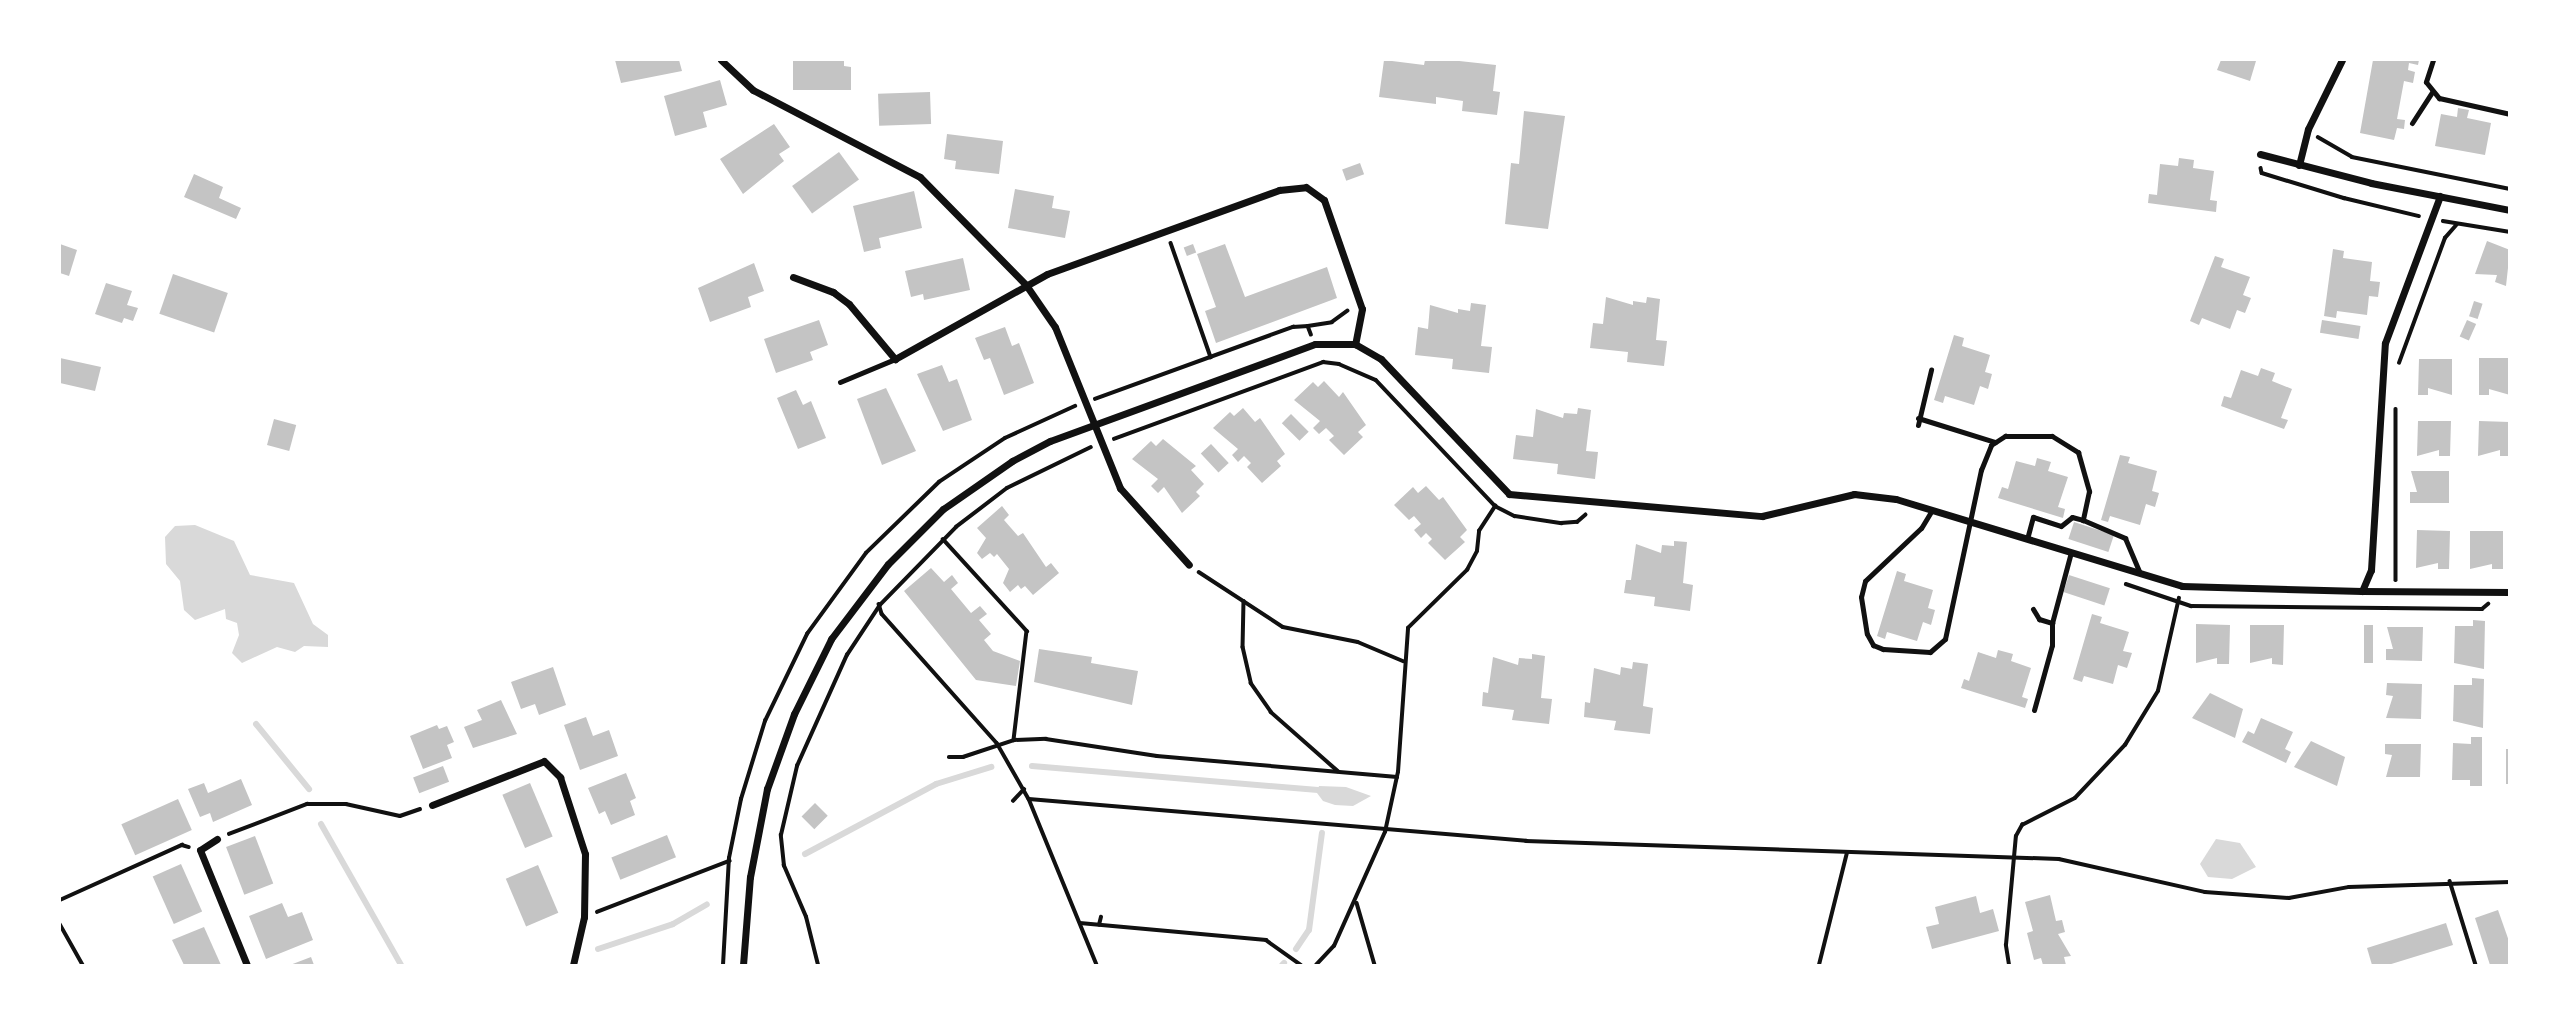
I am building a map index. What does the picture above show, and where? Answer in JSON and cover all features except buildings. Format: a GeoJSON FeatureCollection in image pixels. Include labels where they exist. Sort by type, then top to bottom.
{"type":"FeatureCollection","features":[{"type":"Feature","properties":{"kind":"street"},"geometry":{"type":"LineString","coordinates":[[721,60],[763,96],[920,177],[1026,285],[1055,327],[1099,444],[1132,506],[1189,565]]}},
{"type":"Feature","properties":{"kind":"street"},"geometry":{"type":"LineString","coordinates":[[2299,165],[2308,130],[2342,60]]}},
{"type":"Feature","properties":{"kind":"street"},"geometry":{"type":"LineString","coordinates":[[2260,154],[2440,197],[2510,210]]}},
{"type":"Feature","properties":{"kind":"street"},"geometry":{"type":"LineString","coordinates":[[793,277],[833,292],[849,304],[895,359],[1026,285],[1279,191],[1306,187],[1324,200],[1362,309],[1355,344]]}},
{"type":"Feature","properties":{"kind":"street"},"geometry":{"type":"LineString","coordinates":[[2362,591],[2371,570],[2385,343],[2440,197]]}},
{"type":"Feature","properties":{"kind":"street"},"geometry":{"type":"LineString","coordinates":[[743,965],[750,877],[767,789],[799,704],[831,639],[888,564],[943,509],[1012,461],[1092,424],[1315,344],[1355,344],[1381,359],[1509,494],[1762,516],[1854,494],[1896,499],[2182,586],[2510,592]]}},
{"type":"Feature","properties":{"kind":"street"},"geometry":{"type":"LineString","coordinates":[[432,805],[544,761],[560,778],[579,825],[584,854],[584,917],[573,965]]}},
{"type":"Feature","properties":{"kind":"street"},"geometry":{"type":"LineString","coordinates":[[217,839],[200,850],[247,965]]}},
{"type":"Feature","properties":{"kind":"lane"},"geometry":{"type":"LineString","coordinates":[[2433,60],[2426,82],[2439,98],[2510,114]]}},
{"type":"Feature","properties":{"kind":"lane"},"geometry":{"type":"LineString","coordinates":[[2412,123],[2432,92]]}},
{"type":"Feature","properties":{"kind":"lane"},"geometry":{"type":"LineString","coordinates":[[840,382],[895,359]]}},
{"type":"Feature","properties":{"kind":"lane"},"geometry":{"type":"LineString","coordinates":[[1931,370],[1918,422],[1964,436],[1996,442]]}},
{"type":"Feature","properties":{"kind":"lane"},"geometry":{"type":"LineString","coordinates":[[1932,510],[1921,527],[1865,581],[1861,597],[1867,634],[1883,649],[1930,652],[1945,639],[1981,470],[1996,442],[2005,436],[2052,436],[2078,452],[2090,491],[2083,520]]}},
{"type":"Feature","properties":{"kind":"lane"},"geometry":{"type":"LineString","coordinates":[[2027,539],[2033,517],[2061,526],[2072,517],[2083,520],[2125,538],[2140,573]]}},
{"type":"Feature","properties":{"kind":"lane"},"geometry":{"type":"LineString","coordinates":[[2034,710],[2052,645],[2052,623],[2071,552]]}},
{"type":"Feature","properties":{"kind":"lane"},"geometry":{"type":"LineString","coordinates":[[2033,609],[2039,619],[2052,623]]}},
{"type":"Feature","properties":{"kind":"path"},"geometry":{"type":"LineString","coordinates":[[2308,130],[2352,157],[2510,189]]}},
{"type":"Feature","properties":{"kind":"path"},"geometry":{"type":"LineString","coordinates":[[2260,154],[2262,173],[2344,198],[2457,224],[2474,223],[2510,232]]}},
{"type":"Feature","properties":{"kind":"path"},"geometry":{"type":"LineString","coordinates":[[2398,370],[2445,238],[2457,224]]}},
{"type":"Feature","properties":{"kind":"path"},"geometry":{"type":"LineString","coordinates":[[1159,247],[1184,238]]}},
{"type":"Feature","properties":{"kind":"path"},"geometry":{"type":"LineString","coordinates":[[1171,243],[1211,357]]}},
{"type":"Feature","properties":{"kind":"path"},"geometry":{"type":"LineString","coordinates":[[723,965],[729,861],[741,799],[765,721],[796,652],[846,578],[912,506],[969,460],[1040,420],[1293,327],[1342,318],[1348,303]]}},
{"type":"Feature","properties":{"kind":"path"},"geometry":{"type":"LineString","coordinates":[[1308,326],[1323,362]]}},
{"type":"Feature","properties":{"kind":"path"},"geometry":{"type":"LineString","coordinates":[[818,965],[806,917],[785,866],[782,835],[786,806],[812,725],[847,655],[880,605],[943,539],[1007,488],[1099,444],[1323,362],[1359,370],[1376,380],[1495,506],[1515,516],[1577,522],[1599,502]]}},
{"type":"Feature","properties":{"kind":"path"},"geometry":{"type":"LineString","coordinates":[[2396,402],[2396,609]]}},
{"type":"Feature","properties":{"kind":"path"},"geometry":{"type":"LineString","coordinates":[[1316,965],[1334,946],[1357,901],[1385,832],[1397,777],[1403,661],[1408,628],[1466,570],[1477,551],[1479,531],[1495,506]]}},
{"type":"Feature","properties":{"kind":"path"},"geometry":{"type":"LineString","coordinates":[[943,539],[1027,631],[1014,740]]}},
{"type":"Feature","properties":{"kind":"path"},"geometry":{"type":"LineString","coordinates":[[1189,565],[1283,627],[1358,642],[1403,661]]}},
{"type":"Feature","properties":{"kind":"path"},"geometry":{"type":"LineString","coordinates":[[2009,965],[2006,945],[2016,836],[2022,825],[2075,798],[2125,745],[2158,691],[2182,586]]}},
{"type":"Feature","properties":{"kind":"path"},"geometry":{"type":"LineString","coordinates":[[1244,601],[1243,647],[1251,683],[1270,712],[1339,772]]}},
{"type":"Feature","properties":{"kind":"path"},"geometry":{"type":"LineString","coordinates":[[880,605],[882,614],[997,743],[1029,799],[1097,965]]}},
{"type":"Feature","properties":{"kind":"path"},"geometry":{"type":"LineString","coordinates":[[949,757],[963,757],[997,743],[1046,739],[1157,756],[1397,777]]}},
{"type":"Feature","properties":{"kind":"path"},"geometry":{"type":"LineString","coordinates":[[1013,801],[1024,789]]}},
{"type":"Feature","properties":{"kind":"path"},"geometry":{"type":"LineString","coordinates":[[1029,799],[1385,832],[1847,853],[2059,859],[2205,892],[2289,898],[2349,887],[2450,881],[2510,882]]}},
{"type":"Feature","properties":{"kind":"path"},"geometry":{"type":"LineString","coordinates":[[217,839],[307,804],[346,804],[400,816],[432,805]]}},
{"type":"Feature","properties":{"kind":"path"},"geometry":{"type":"LineString","coordinates":[[60,900],[182,845],[200,850]]}},
{"type":"Feature","properties":{"kind":"path"},"geometry":{"type":"LineString","coordinates":[[1819,965],[1847,853]]}},
{"type":"Feature","properties":{"kind":"path"},"geometry":{"type":"LineString","coordinates":[[584,917],[729,861]]}},
{"type":"Feature","properties":{"kind":"path"},"geometry":{"type":"LineString","coordinates":[[2450,881],[2476,965]]}},
{"type":"Feature","properties":{"kind":"path"},"geometry":{"type":"LineString","coordinates":[[1357,901],[1375,965]]}},
{"type":"Feature","properties":{"kind":"path"},"geometry":{"type":"LineString","coordinates":[[1099,925],[1101,918]]}},
{"type":"Feature","properties":{"kind":"path"},"geometry":{"type":"LineString","coordinates":[[1080,923],[1266,940],[1301,965]]}},
{"type":"Feature","properties":{"kind":"path"},"geometry":{"type":"LineString","coordinates":[[60,925],[83,965]]}},
{"type":"Feature","properties":{"kind":"shaded area"},"geometry":{"type":"Polygon","coordinates":[[[195,525],[234,541],[250,575],[294,583],[313,624],[328,635],[328,647],[304,646],[295,652],[277,647],[242,663],[232,653],[239,635],[237,623],[226,619],[225,609],[195,620],[184,610],[180,581],[166,564],[165,537],[175,526],[195,525]]]}},
{"type":"Feature","properties":{"kind":"shaded area"},"geometry":{"type":"Polygon","coordinates":[[[1319,786],[1346,787],[1371,796],[1353,806],[1335,805],[1323,801],[1317,793],[1319,786]]]}},
{"type":"Feature","properties":{"kind":"shaded area"},"geometry":{"type":"Polygon","coordinates":[[[2216,839],[2240,843],[2256,867],[2232,879],[2208,877],[2200,864],[2216,839]]]}},
{"type":"Feature","properties":{"kind":"waterway"},"geometry":{"type":"LineString","coordinates":[[256,724],[309,789]]}},
{"type":"Feature","properties":{"kind":"waterway"},"geometry":{"type":"LineString","coordinates":[[1032,766],[1318,790]]}},
{"type":"Feature","properties":{"kind":"waterway"},"geometry":{"type":"LineString","coordinates":[[805,854],[936,784],[991,767]]}},
{"type":"Feature","properties":{"kind":"waterway"},"geometry":{"type":"LineString","coordinates":[[321,824],[401,965]]}},
{"type":"Feature","properties":{"kind":"waterway"},"geometry":{"type":"LineString","coordinates":[[1296,949],[1309,930],[1322,833]]}},
{"type":"Feature","properties":{"kind":"waterway"},"geometry":{"type":"LineString","coordinates":[[598,949],[673,924],[707,904]]}}]}
